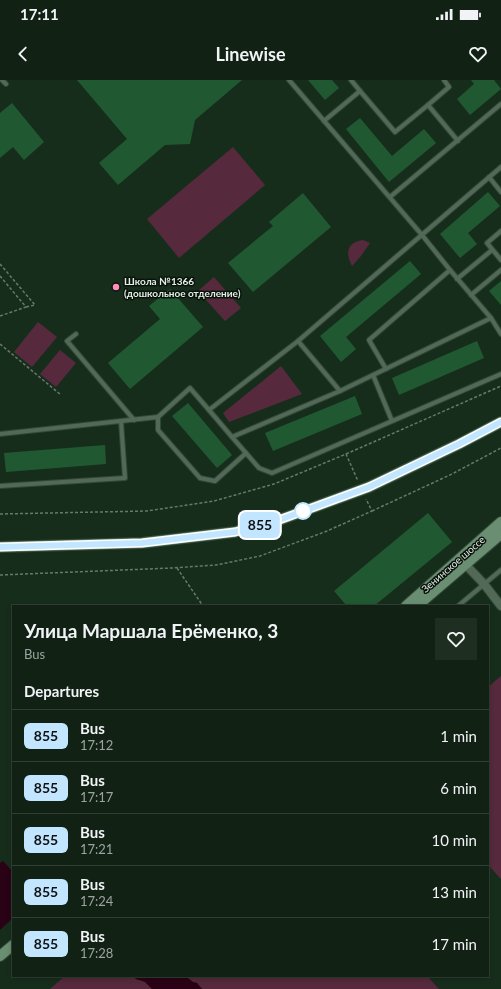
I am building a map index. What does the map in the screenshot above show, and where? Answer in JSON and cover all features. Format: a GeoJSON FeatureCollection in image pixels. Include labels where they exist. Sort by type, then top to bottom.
{"type":"FeatureCollection","features":[{"type":"Feature","properties":{"kind":"street"},"geometry":{"type":"LineString","coordinates":[[0,546],[142,543],[235,532],[279,520],[362,490],[459,444],[501,422]]}},
{"type":"Feature","properties":{"kind":"street","name":"Зенинское шоссе"},"geometry":{"type":"LineString","coordinates":[[407,605],[501,522]]}},
{"type":"Feature","properties":{"kind":"street","name":"Зенинское шоссе"},"geometry":{"type":"LineString","coordinates":[[419,605],[501,534]]}},
{"type":"Feature","properties":{"kind":"street"},"geometry":{"type":"LineString","coordinates":[[466,565],[484,584],[501,606]]}},
{"type":"Feature","properties":{"kind":"street"},"geometry":{"type":"LineString","coordinates":[[0,956],[12,946]]}},
{"type":"Feature","properties":{"kind":"lane"},"geometry":{"type":"LineString","coordinates":[[2,80],[6,84]]}},
{"type":"Feature","properties":{"kind":"lane"},"geometry":{"type":"LineString","coordinates":[[289,80],[422,234],[490,318],[501,334]]}},
{"type":"Feature","properties":{"kind":"lane"},"geometry":{"type":"LineString","coordinates":[[351,80],[395,132],[450,87],[444,80]]}},
{"type":"Feature","properties":{"kind":"lane"},"geometry":{"type":"LineString","coordinates":[[324,121],[360,91]]}},
{"type":"Feature","properties":{"kind":"lane"},"geometry":{"type":"LineString","coordinates":[[390,197],[501,104]]}},
{"type":"Feature","properties":{"kind":"lane"},"geometry":{"type":"LineString","coordinates":[[428,105],[458,141]]}},
{"type":"Feature","properties":{"kind":"lane"},"geometry":{"type":"LineString","coordinates":[[209,410],[298,341],[501,167]]}},
{"type":"Feature","properties":{"kind":"lane"},"geometry":{"type":"LineString","coordinates":[[489,177],[501,192]]}},
{"type":"Feature","properties":{"kind":"lane"},"geometry":{"type":"LineString","coordinates":[[501,231],[486,243],[501,260]]}},
{"type":"Feature","properties":{"kind":"lane"},"geometry":{"type":"LineString","coordinates":[[457,279],[492,250]]}},
{"type":"Feature","properties":{"kind":"lane"},"geometry":{"type":"LineString","coordinates":[[386,369],[369,340],[450,270]]}},
{"type":"Feature","properties":{"kind":"lane"},"geometry":{"type":"LineString","coordinates":[[471,295],[501,270]]}},
{"type":"Feature","properties":{"kind":"lane"},"geometry":{"type":"LineString","coordinates":[[232,436],[340,391],[490,318]]}},
{"type":"Feature","properties":{"kind":"lane"},"geometry":{"type":"LineString","coordinates":[[76,334],[67,340],[134,420]]}},
{"type":"Feature","properties":{"kind":"lane"},"geometry":{"type":"LineString","coordinates":[[298,341],[340,391]]}},
{"type":"Feature","properties":{"kind":"lane"},"geometry":{"type":"LineString","coordinates":[[0,434],[158,417],[190,388],[259,468],[272,473],[501,374]]}},
{"type":"Feature","properties":{"kind":"lane"},"geometry":{"type":"LineString","coordinates":[[373,375],[392,421]]}},
{"type":"Feature","properties":{"kind":"lane"},"geometry":{"type":"LineString","coordinates":[[158,417],[158,430],[200,478],[215,481],[246,453]]}},
{"type":"Feature","properties":{"kind":"lane"},"geometry":{"type":"LineString","coordinates":[[0,486],[125,478],[121,421]]}},
{"type":"Feature","properties":{"kind":"lane"},"geometry":{"type":"LineString","coordinates":[[459,605],[501,570]]}},
{"type":"Feature","properties":{"kind":"path"},"geometry":{"type":"LineString","coordinates":[[0,264],[35,305],[0,316]]}},
{"type":"Feature","properties":{"kind":"path"},"geometry":{"type":"LineString","coordinates":[[0,276],[26,307]]}},
{"type":"Feature","properties":{"kind":"path"},"geometry":{"type":"LineString","coordinates":[[0,344],[61,395]]}},
{"type":"Feature","properties":{"kind":"path"},"geometry":{"type":"LineString","coordinates":[[0,514],[147,511],[214,501],[274,484],[501,386]]}},
{"type":"Feature","properties":{"kind":"path"},"geometry":{"type":"LineString","coordinates":[[0,575],[177,568],[216,565],[260,556],[327,531],[372,511],[452,474],[501,448]]}},
{"type":"Feature","properties":{"kind":"path"},"geometry":{"type":"LineString","coordinates":[[346,454],[372,511]]}},
{"type":"Feature","properties":{"kind":"path"},"geometry":{"type":"LineString","coordinates":[[177,568],[203,605]]}},
{"type":"Feature","properties":{"kind":"shaded area"},"geometry":{"type":"Polygon","coordinates":[[[233,147],[265,185],[179,258],[147,219],[233,147]]]}},
{"type":"Feature","properties":{"kind":"shaded area"},"geometry":{"type":"Polygon","coordinates":[[[363,240],[370,243],[352,266],[348,253],[349,249],[354,243],[363,240]]]}},
{"type":"Feature","properties":{"kind":"shaded area"},"geometry":{"type":"Polygon","coordinates":[[[214,277],[241,308],[225,321],[198,291],[214,277]]]}},
{"type":"Feature","properties":{"kind":"shaded area"},"geometry":{"type":"Polygon","coordinates":[[[38,322],[57,337],[32,367],[14,352],[38,322]]]}},
{"type":"Feature","properties":{"kind":"shaded area"},"geometry":{"type":"Polygon","coordinates":[[[60,350],[76,363],[56,387],[40,374],[60,350]]]}},
{"type":"Feature","properties":{"kind":"shaded area"},"geometry":{"type":"Polygon","coordinates":[[[281,366],[302,394],[229,422],[223,413],[281,366]]]}},
{"type":"Feature","properties":{"kind":"shaded area"},"geometry":{"type":"Polygon","coordinates":[[[501,676],[501,879],[489,866],[489,686],[501,676]]]}},
{"type":"Feature","properties":{"kind":"shaded area"},"geometry":{"type":"Polygon","coordinates":[[[3,861],[12,871],[12,919],[0,930],[0,863],[3,861]]]}},
{"type":"Feature","properties":{"kind":"shaded area"},"geometry":{"type":"Polygon","coordinates":[[[64,977],[134,977],[145,981],[152,989],[50,989],[64,977]]]}},
{"type":"Feature","properties":{"kind":"shaded area"},"geometry":{"type":"Polygon","coordinates":[[[134,977],[186,977],[197,983],[202,989],[152,989],[145,982],[134,977]]]}},
{"type":"Feature","properties":{"kind":"shaded area"},"geometry":{"type":"Polygon","coordinates":[[[186,977],[428,977],[439,989],[202,989],[197,983],[186,977]]]}},
{"type":"Feature","properties":{"kind":"building"},"geometry":{"type":"Polygon","coordinates":[[[77,80],[242,80],[195,120],[190,144],[165,145],[118,185],[99,163],[127,139],[77,80]]]}},
{"type":"Feature","properties":{"kind":"building"},"geometry":{"type":"Polygon","coordinates":[[[308,80],[332,80],[339,88],[325,100],[308,80]]]}},
{"type":"Feature","properties":{"kind":"building"},"geometry":{"type":"Polygon","coordinates":[[[471,80],[494,80],[501,89],[470,115],[457,99],[474,84],[471,80]]]}},
{"type":"Feature","properties":{"kind":"building"},"geometry":{"type":"Polygon","coordinates":[[[12,103],[44,142],[24,160],[13,147],[0,158],[0,113],[12,103]]]}},
{"type":"Feature","properties":{"kind":"building"},"geometry":{"type":"Polygon","coordinates":[[[360,118],[392,156],[424,129],[436,143],[389,182],[346,129],[360,118]]]}},
{"type":"Feature","properties":{"kind":"building"},"geometry":{"type":"Polygon","coordinates":[[[488,192],[500,206],[468,233],[477,244],[460,258],[440,234],[488,192]]]}},
{"type":"Feature","properties":{"kind":"building"},"geometry":{"type":"Polygon","coordinates":[[[303,193],[331,227],[253,292],[228,263],[273,226],[269,222],[303,193]]]}},
{"type":"Feature","properties":{"kind":"building"},"geometry":{"type":"Polygon","coordinates":[[[410,261],[421,274],[346,337],[356,349],[341,362],[320,336],[410,261]]]}},
{"type":"Feature","properties":{"kind":"building"},"geometry":{"type":"Polygon","coordinates":[[[501,281],[501,305],[489,291],[501,281]]]}},
{"type":"Feature","properties":{"kind":"building"},"geometry":{"type":"Polygon","coordinates":[[[170,289],[203,327],[130,389],[108,363],[160,319],[149,306],[170,289]]]}},
{"type":"Feature","properties":{"kind":"building"},"geometry":{"type":"Polygon","coordinates":[[[477,341],[484,358],[399,395],[392,378],[477,341]]]}},
{"type":"Feature","properties":{"kind":"building"},"geometry":{"type":"Polygon","coordinates":[[[355,396],[362,414],[273,451],[265,433],[355,396]]]}},
{"type":"Feature","properties":{"kind":"building"},"geometry":{"type":"Polygon","coordinates":[[[188,403],[232,455],[217,468],[172,416],[188,403]]]}},
{"type":"Feature","properties":{"kind":"building"},"geometry":{"type":"Polygon","coordinates":[[[105,445],[106,464],[6,472],[4,453],[105,445]]]}},
{"type":"Feature","properties":{"kind":"building"},"geometry":{"type":"Polygon","coordinates":[[[428,513],[452,542],[375,605],[346,605],[334,591],[428,513]]]}},
{"type":"Feature","properties":{"kind":"bus line","name":"855"},"geometry":{"type":"LineString","coordinates":[[0,547],[142,543],[235,532],[279,520],[369,487],[501,422]]}},
{"type":"Feature","properties":{"kind":"place","name":"Школа №1366 (дошкольное отделение)"},"geometry":{"type":"Point","coordinates":[116,287]}}]}
